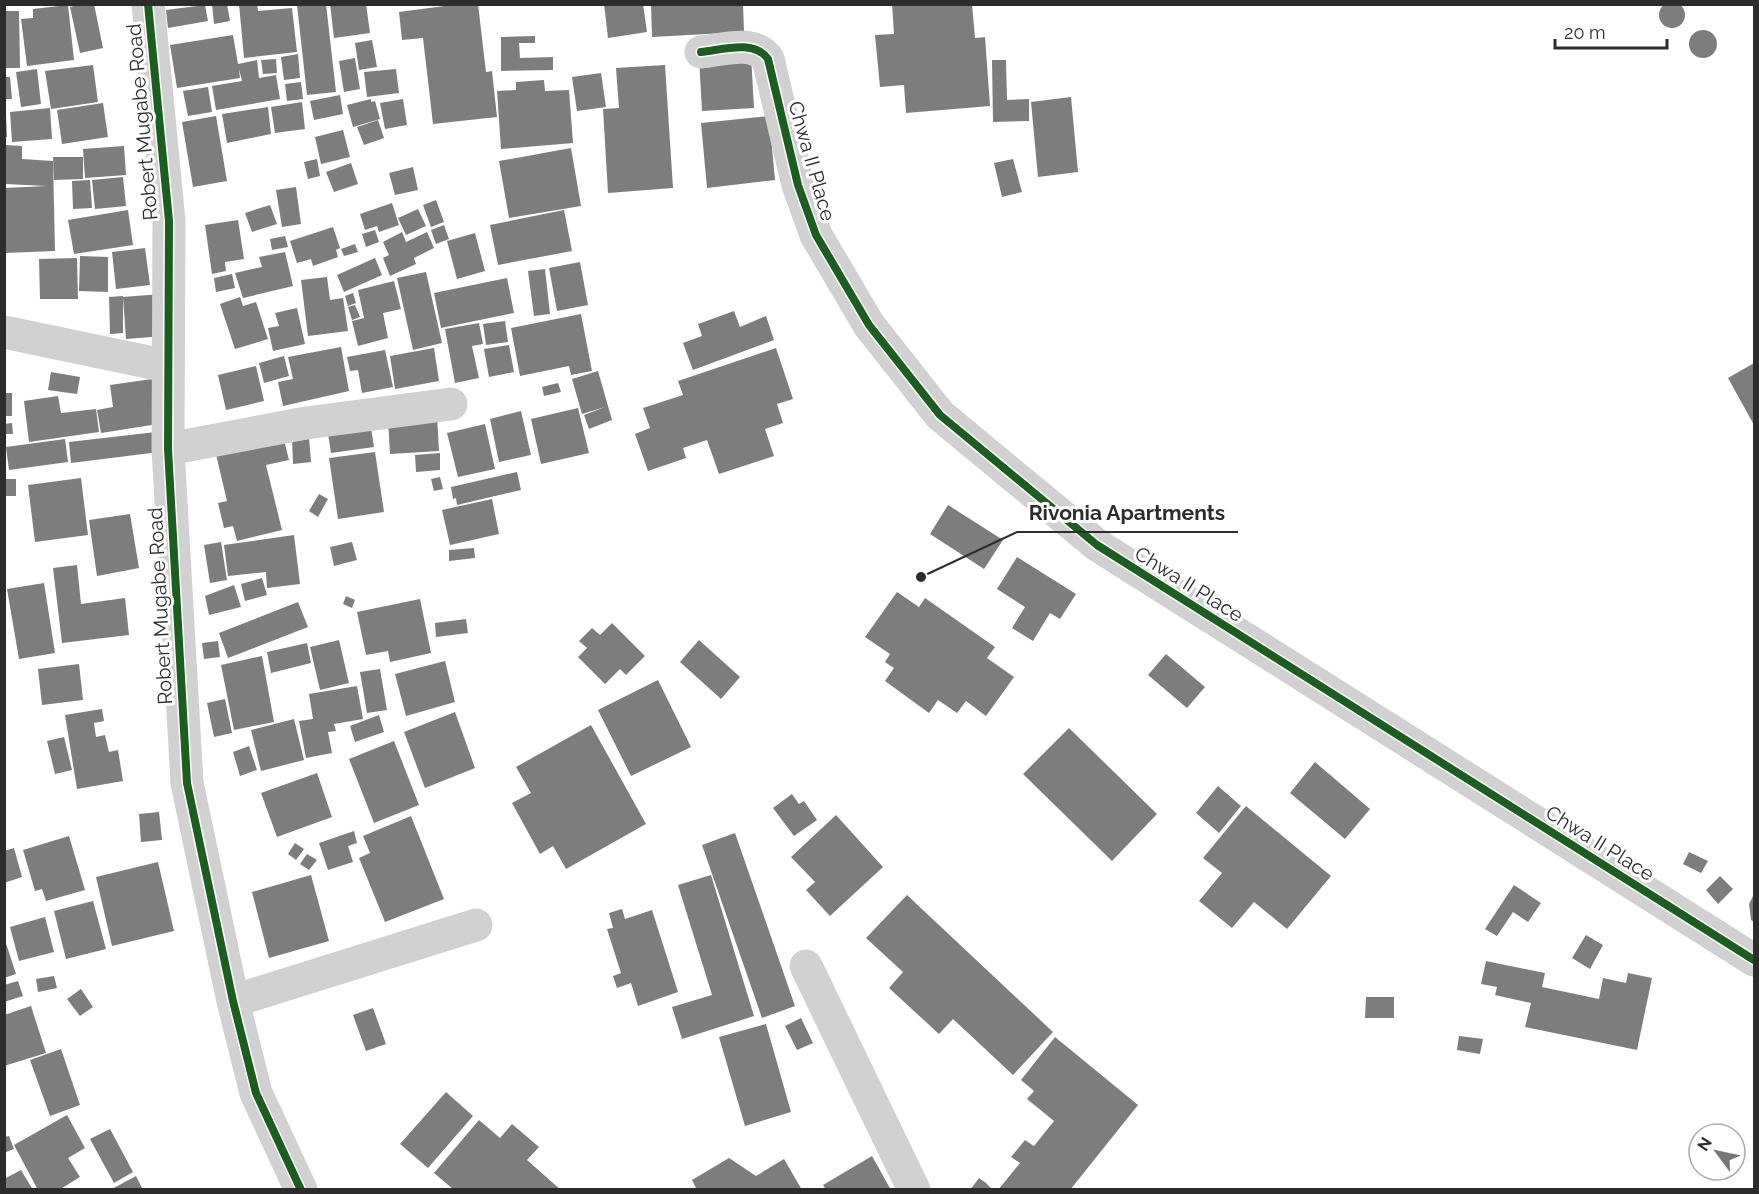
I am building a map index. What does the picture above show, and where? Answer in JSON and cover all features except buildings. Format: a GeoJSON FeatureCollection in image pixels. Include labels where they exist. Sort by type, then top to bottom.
{"type":"FeatureCollection","features":[{"type":"Feature","properties":{"kind":"street","name":"Robert Mugabe Road"},"geometry":{"type":"LineString","coordinates":[[147,4],[169,221],[168,449],[187,783],[233,1001],[256,1092],[301,1190]]}},
{"type":"Feature","properties":{"kind":"street","name":"Chwa II Place"},"geometry":{"type":"LineString","coordinates":[[701,52],[753,47],[762,51],[768,59],[798,185],[816,235],[869,325],[940,415],[1097,545],[1755,960]]}},
{"type":"Feature","properties":{"kind":"street"},"geometry":{"type":"LineString","coordinates":[[4,332],[167,366]]}},
{"type":"Feature","properties":{"kind":"street"},"geometry":{"type":"LineString","coordinates":[[168,449],[306,423],[451,404]]}},
{"type":"Feature","properties":{"kind":"street"},"geometry":{"type":"LineString","coordinates":[[233,1001],[476,925]]}},
{"type":"Feature","properties":{"kind":"street"},"geometry":{"type":"LineString","coordinates":[[806,966],[914,1190]]}},
{"type":"Feature","properties":{"kind":"cycle path"},"geometry":{"type":"LineString","coordinates":[[148,4],[169,221],[168,449],[187,783],[233,1001],[256,1093],[301,1190]]}},
{"type":"Feature","properties":{"kind":"cycle path"},"geometry":{"type":"LineString","coordinates":[[701,52],[746,47],[755,49],[768,59],[798,185],[816,235],[869,325],[940,415],[1097,545],[1754,960]]}},
{"type":"Feature","properties":{"kind":"place","name":"Rivonia Apartments"},"geometry":{"type":"Point","coordinates":[921,577]}}]}
